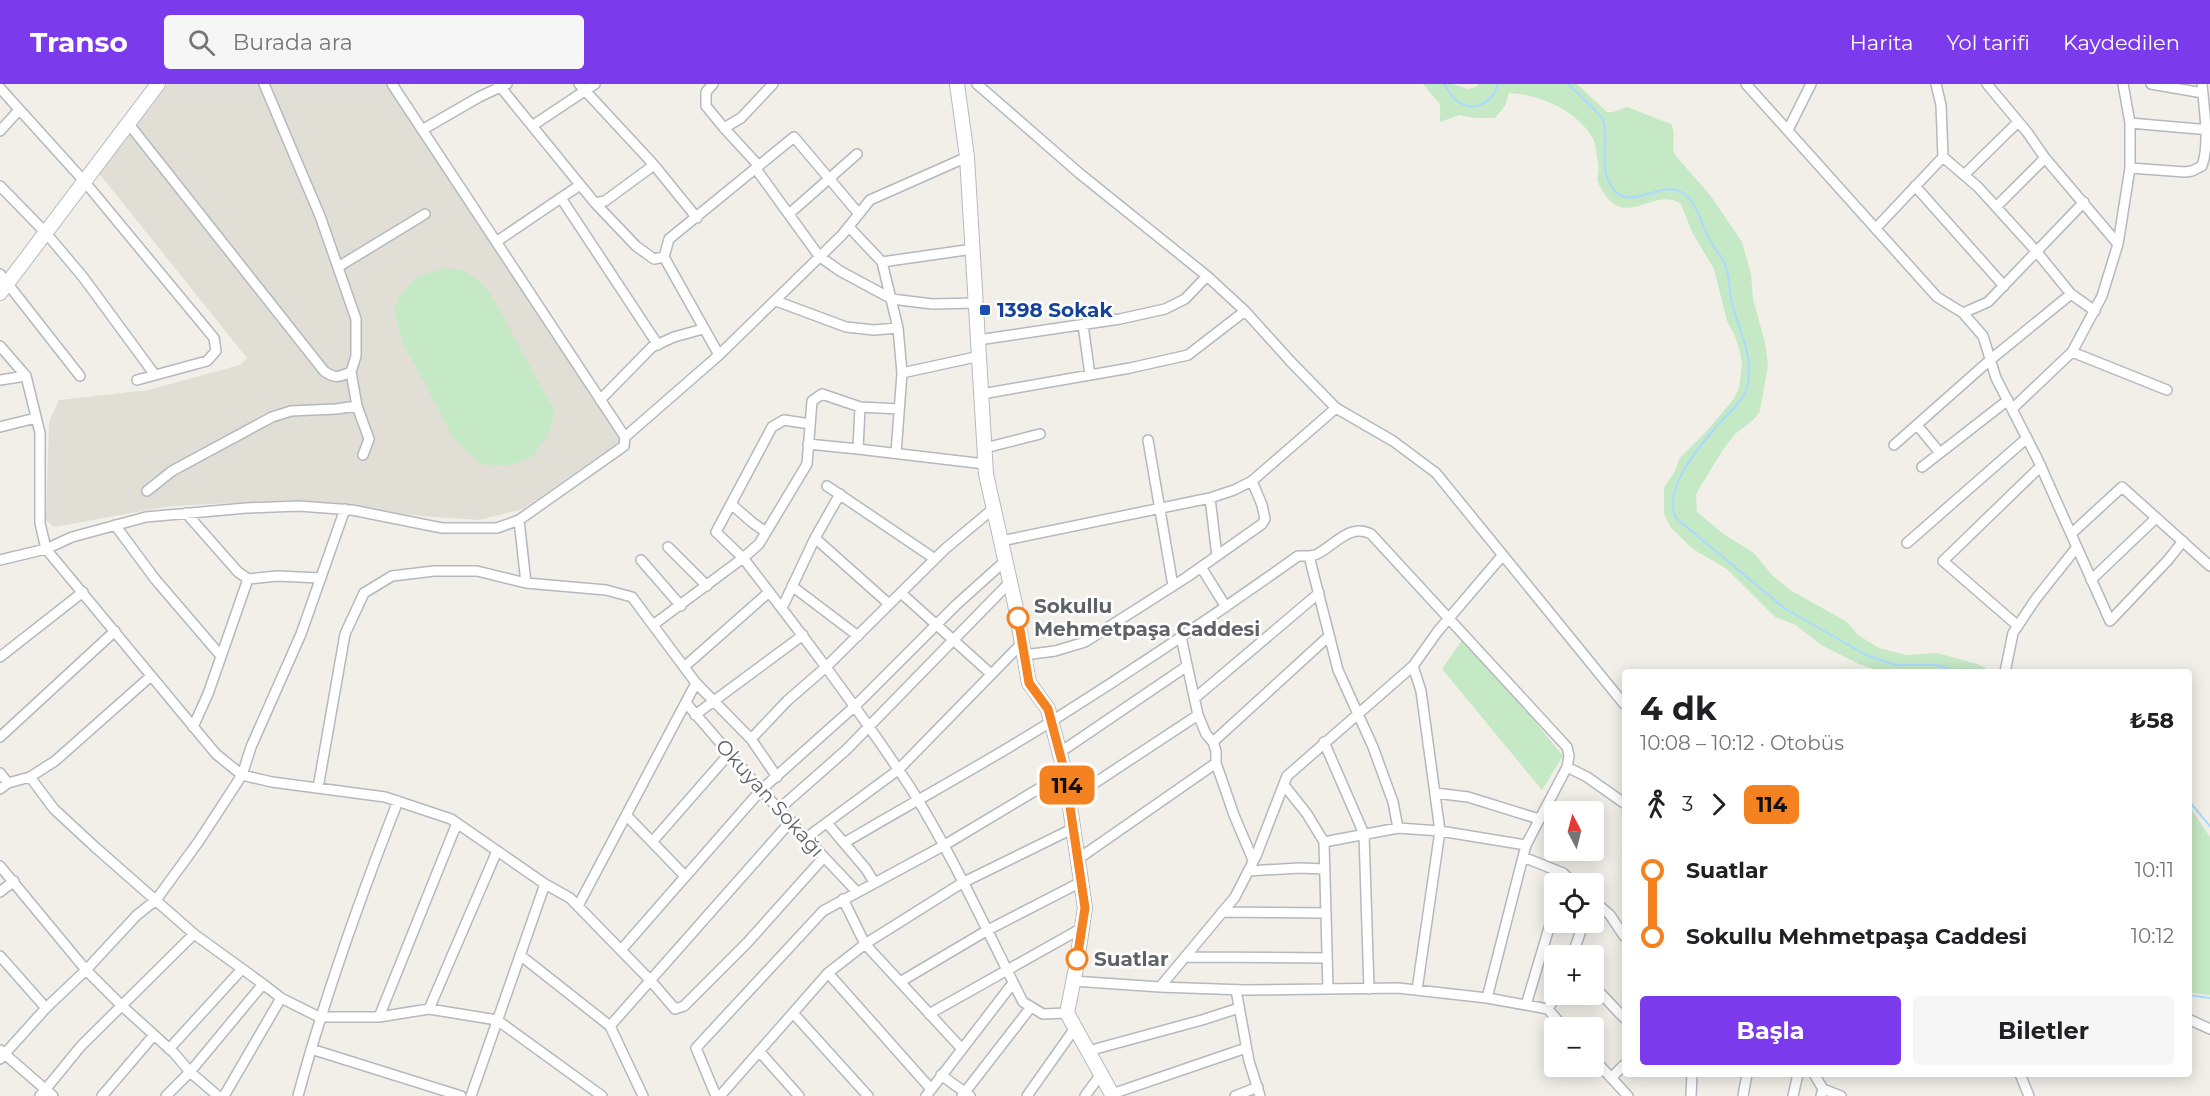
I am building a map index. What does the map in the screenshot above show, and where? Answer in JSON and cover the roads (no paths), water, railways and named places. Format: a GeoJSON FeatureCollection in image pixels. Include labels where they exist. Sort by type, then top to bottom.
{"type":"FeatureCollection","features":[{"type":"Feature","properties":{"kind":"street"},"geometry":{"type":"LineString","coordinates":[[80,376],[3,283],[158,84]]}},
{"type":"Feature","properties":{"kind":"street"},"geometry":{"type":"LineString","coordinates":[[264,84],[320,216],[356,319],[356,356],[351,372],[357,406],[369,439],[363,455]]}},
{"type":"Feature","properties":{"kind":"street"},"geometry":{"type":"LineString","coordinates":[[0,560],[46,549],[72,537],[146,517],[186,513],[299,507],[345,510],[442,528],[497,528],[519,520],[624,446],[625,437],[392,84]]}},
{"type":"Feature","properties":{"kind":"street"},"geometry":{"type":"LineString","coordinates":[[532,126],[582,87],[595,84]]}},
{"type":"Feature","properties":{"kind":"street"},"geometry":{"type":"LineString","coordinates":[[713,84],[706,92],[706,106],[758,167],[819,255],[840,271],[892,299],[932,304],[976,303]]}},
{"type":"Feature","properties":{"kind":"street"},"geometry":{"type":"LineString","coordinates":[[724,128],[741,118],[773,84]]}},
{"type":"Feature","properties":{"kind":"street"},"geometry":{"type":"LineString","coordinates":[[957,84],[967,158],[986,464],[1029,683],[1048,709],[1065,773],[1085,908],[1067,1013],[1112,1095],[1246,1048]]}},
{"type":"Feature","properties":{"kind":"street"},"geometry":{"type":"LineString","coordinates":[[978,84],[1079,173],[1207,276],[1245,311],[1336,408],[1393,441],[1436,473],[1622,702]]}},
{"type":"Feature","properties":{"kind":"street"},"geometry":{"type":"LineString","coordinates":[[1746,84],[1938,297],[1963,313],[1983,336],[1996,378],[2041,466],[2110,621],[2183,541]]}},
{"type":"Feature","properties":{"kind":"street"},"geometry":{"type":"LineString","coordinates":[[1788,130],[1811,84]]}},
{"type":"Feature","properties":{"kind":"street"},"geometry":{"type":"LineString","coordinates":[[1876,228],[1943,156],[1941,105],[1936,84]]}},
{"type":"Feature","properties":{"kind":"street"},"geometry":{"type":"LineString","coordinates":[[1987,84],[2045,158],[2118,244]]}},
{"type":"Feature","properties":{"kind":"street"},"geometry":{"type":"LineString","coordinates":[[1922,467],[2010,404],[2072,352],[2095,311],[2118,244],[2130,168],[2130,123],[2123,84]]}},
{"type":"Feature","properties":{"kind":"street"},"geometry":{"type":"LineString","coordinates":[[2130,168],[2192,171],[2202,166],[2204,161],[2208,130],[2202,89],[2151,84]]}},
{"type":"Feature","properties":{"kind":"street"},"geometry":{"type":"LineString","coordinates":[[422,130],[502,85],[532,126],[595,203],[636,246],[654,259],[664,257]]}},
{"type":"Feature","properties":{"kind":"street"},"geometry":{"type":"LineString","coordinates":[[582,87],[654,165],[697,218]]}},
{"type":"Feature","properties":{"kind":"street"},"geometry":{"type":"LineString","coordinates":[[0,88],[84,181],[216,342],[216,351],[207,361],[137,380]]}},
{"type":"Feature","properties":{"kind":"street"},"geometry":{"type":"LineString","coordinates":[[0,131],[20,110]]}},
{"type":"Feature","properties":{"kind":"street"},"geometry":{"type":"LineString","coordinates":[[1964,175],[2019,122]]}},
{"type":"Feature","properties":{"kind":"street"},"geometry":{"type":"LineString","coordinates":[[128,123],[324,371],[332,377],[339,378],[351,372]]}},
{"type":"Feature","properties":{"kind":"street"},"geometry":{"type":"LineString","coordinates":[[2130,123],[2208,130]]}},
{"type":"Feature","properties":{"kind":"street"},"geometry":{"type":"LineString","coordinates":[[719,355],[664,257],[669,239],[794,137],[859,214]]}},
{"type":"Feature","properties":{"kind":"street"},"geometry":{"type":"LineString","coordinates":[[789,214],[857,154]]}},
{"type":"Feature","properties":{"kind":"street"},"geometry":{"type":"LineString","coordinates":[[1943,156],[1996,207],[2071,294],[2095,311]]}},
{"type":"Feature","properties":{"kind":"street"},"geometry":{"type":"LineString","coordinates":[[625,437],[719,355],[776,301],[849,226],[870,200],[967,158]]}},
{"type":"Feature","properties":{"kind":"street"},"geometry":{"type":"LineString","coordinates":[[1996,207],[2045,158]]}},
{"type":"Feature","properties":{"kind":"street"},"geometry":{"type":"LineString","coordinates":[[595,203],[605,201],[654,165]]}},
{"type":"Feature","properties":{"kind":"street"},"geometry":{"type":"LineString","coordinates":[[496,242],[580,185]]}},
{"type":"Feature","properties":{"kind":"street"},"geometry":{"type":"LineString","coordinates":[[0,186],[45,232],[84,278],[155,375]]}},
{"type":"Feature","properties":{"kind":"street"},"geometry":{"type":"LineString","coordinates":[[1915,186],[2004,286]]}},
{"type":"Feature","properties":{"kind":"street"},"geometry":{"type":"LineString","coordinates":[[561,198],[658,345]]}},
{"type":"Feature","properties":{"kind":"street"},"geometry":{"type":"LineString","coordinates":[[1963,313],[1988,302],[2084,202]]}},
{"type":"Feature","properties":{"kind":"street"},"geometry":{"type":"LineString","coordinates":[[338,267],[425,214]]}},
{"type":"Feature","properties":{"kind":"street"},"geometry":{"type":"LineString","coordinates":[[849,226],[882,262],[892,299],[898,328],[902,373],[896,453]]}},
{"type":"Feature","properties":{"kind":"street"},"geometry":{"type":"LineString","coordinates":[[882,262],[973,249]]}},
{"type":"Feature","properties":{"kind":"street"},"geometry":{"type":"LineString","coordinates":[[978,340],[1083,325],[1165,309],[1185,299],[1207,276]]}},
{"type":"Feature","properties":{"kind":"street"},"geometry":{"type":"LineString","coordinates":[[1894,445],[1990,360],[2071,294]]}},
{"type":"Feature","properties":{"kind":"street"},"geometry":{"type":"LineString","coordinates":[[776,301],[846,327],[874,330],[898,328]]}},
{"type":"Feature","properties":{"kind":"street"},"geometry":{"type":"LineString","coordinates":[[982,394],[1188,355],[1245,311]]}},
{"type":"Feature","properties":{"kind":"street"},"geometry":{"type":"LineString","coordinates":[[1083,325],[1090,375]]}},
{"type":"Feature","properties":{"kind":"street"},"geometry":{"type":"LineString","coordinates":[[600,400],[652,347],[703,328]]}},
{"type":"Feature","properties":{"kind":"street"},"geometry":{"type":"LineString","coordinates":[[0,346],[26,375],[40,433],[40,523],[46,549],[216,754],[242,775],[272,782],[385,796],[451,819],[545,884],[570,898],[675,1008],[684,1006],[747,943],[824,857]]}},
{"type":"Feature","properties":{"kind":"street"},"geometry":{"type":"LineString","coordinates":[[2072,352],[2167,390]]}},
{"type":"Feature","properties":{"kind":"street"},"geometry":{"type":"LineString","coordinates":[[902,373],[980,356]]}},
{"type":"Feature","properties":{"kind":"street"},"geometry":{"type":"LineString","coordinates":[[0,380],[26,375]]}},
{"type":"Feature","properties":{"kind":"street"},"geometry":{"type":"LineString","coordinates":[[653,625],[681,606],[759,544],[807,464],[812,401],[822,394],[860,407],[899,409]]}},
{"type":"Feature","properties":{"kind":"street"},"geometry":{"type":"LineString","coordinates":[[147,491],[172,471],[272,417],[291,411],[357,406]]}},
{"type":"Feature","properties":{"kind":"street"},"geometry":{"type":"LineString","coordinates":[[858,449],[860,407]]}},
{"type":"Feature","properties":{"kind":"street"},"geometry":{"type":"LineString","coordinates":[[1001,541],[1210,498],[1234,490],[1252,481],[1336,408]]}},
{"type":"Feature","properties":{"kind":"street"},"geometry":{"type":"LineString","coordinates":[[0,427],[36,418]]}},
{"type":"Feature","properties":{"kind":"street"},"geometry":{"type":"LineString","coordinates":[[810,424],[784,420],[772,427],[716,532],[743,558],[803,635],[898,770],[943,846],[1023,1002],[1043,1014],[1067,1013]]}},
{"type":"Feature","properties":{"kind":"street"},"geometry":{"type":"LineString","coordinates":[[1917,425],[1940,453]]}},
{"type":"Feature","properties":{"kind":"street"},"geometry":{"type":"LineString","coordinates":[[985,448],[1040,434]]}},
{"type":"Feature","properties":{"kind":"street"},"geometry":{"type":"LineString","coordinates":[[1907,543],[2027,438]]}},
{"type":"Feature","properties":{"kind":"street"},"geometry":{"type":"LineString","coordinates":[[1149,440],[1173,586]]}},
{"type":"Feature","properties":{"kind":"street"},"geometry":{"type":"LineString","coordinates":[[808,444],[986,464]]}},
{"type":"Feature","properties":{"kind":"street"},"geometry":{"type":"LineString","coordinates":[[2018,626],[1942,561],[2041,466]]}},
{"type":"Feature","properties":{"kind":"street"},"geometry":{"type":"LineString","coordinates":[[807,838],[898,770],[990,673],[1023,649],[1055,651],[1085,642],[1173,586],[1262,524],[1265,519],[1262,505],[1252,481]]}},
{"type":"Feature","properties":{"kind":"street"},"geometry":{"type":"LineString","coordinates":[[827,486],[935,559]]}},
{"type":"Feature","properties":{"kind":"street"},"geometry":{"type":"LineString","coordinates":[[2071,534],[2122,487],[2210,566]]}},
{"type":"Feature","properties":{"kind":"street"},"geometry":{"type":"LineString","coordinates":[[782,608],[815,538],[840,494]]}},
{"type":"Feature","properties":{"kind":"street"},"geometry":{"type":"LineString","coordinates":[[1210,498],[1217,556]]}},
{"type":"Feature","properties":{"kind":"street"},"geometry":{"type":"LineString","coordinates":[[731,504],[766,532]]}},
{"type":"Feature","properties":{"kind":"street"},"geometry":{"type":"LineString","coordinates":[[751,739],[787,701],[826,667],[935,559],[994,508]]}},
{"type":"Feature","properties":{"kind":"street"},"geometry":{"type":"LineString","coordinates":[[194,934],[81,1046],[46,1094],[2,1055],[137,915],[156,900],[199,841],[242,775],[251,747],[301,634],[345,510]]}},
{"type":"Feature","properties":{"kind":"street"},"geometry":{"type":"LineString","coordinates":[[186,513],[238,572],[248,579],[277,576],[321,578]]}},
{"type":"Feature","properties":{"kind":"street"},"geometry":{"type":"LineString","coordinates":[[2091,580],[2156,518]]}},
{"type":"Feature","properties":{"kind":"street"},"geometry":{"type":"LineString","coordinates":[[519,520],[526,583]]}},
{"type":"Feature","properties":{"kind":"street"},"geometry":{"type":"LineString","coordinates":[[115,525],[155,579],[220,656]]}},
{"type":"Feature","properties":{"kind":"street"},"geometry":{"type":"LineString","coordinates":[[844,843],[1051,722],[1226,607],[1298,556],[1316,554],[1354,530],[1367,531],[1450,617],[1567,747],[1569,756],[1567,766],[1526,845],[1487,998]]}},
{"type":"Feature","properties":{"kind":"street"},"geometry":{"type":"LineString","coordinates":[[815,538],[889,604]]}},
{"type":"Feature","properties":{"kind":"street"},"geometry":{"type":"LineString","coordinates":[[668,547],[706,586]]}},
{"type":"Feature","properties":{"kind":"street"},"geometry":{"type":"LineString","coordinates":[[2006,669],[2013,633],[2035,600],[2077,547]]}},
{"type":"Feature","properties":{"kind":"street"},"geometry":{"type":"LineString","coordinates":[[1309,556],[1338,670],[1373,747],[1393,802],[1398,828]]}},
{"type":"Feature","properties":{"kind":"street"},"geometry":{"type":"LineString","coordinates":[[1160,987],[1235,897],[1253,860],[1287,776],[1413,666],[1450,617],[1502,556]]}},
{"type":"Feature","properties":{"kind":"street"},"geometry":{"type":"LineString","coordinates":[[641,560],[681,606]]}},
{"type":"Feature","properties":{"kind":"street"},"geometry":{"type":"LineString","coordinates":[[621,950],[761,790],[855,706],[1005,561]]}},
{"type":"Feature","properties":{"kind":"street"},"geometry":{"type":"LineString","coordinates":[[1201,567],[1226,607]]}},
{"type":"Feature","properties":{"kind":"street"},"geometry":{"type":"LineString","coordinates":[[318,788],[345,634],[364,593],[392,576],[434,571],[477,571],[526,583],[606,590],[632,597],[696,683],[751,739],[777,777]]}},
{"type":"Feature","properties":{"kind":"street"},"geometry":{"type":"LineString","coordinates":[[193,727],[208,694],[248,579]]}},
{"type":"Feature","properties":{"kind":"street"},"geometry":{"type":"LineString","coordinates":[[779,809],[846,750],[1010,582]]}},
{"type":"Feature","properties":{"kind":"street"},"geometry":{"type":"LineString","coordinates":[[792,586],[858,636]]}},
{"type":"Feature","properties":{"kind":"street"},"geometry":{"type":"LineString","coordinates":[[0,657],[83,592]]}},
{"type":"Feature","properties":{"kind":"street"},"geometry":{"type":"LineString","coordinates":[[684,667],[769,592]]}},
{"type":"Feature","properties":{"kind":"street"},"geometry":{"type":"LineString","coordinates":[[901,593],[990,673]]}},
{"type":"Feature","properties":{"kind":"street"},"geometry":{"type":"LineString","coordinates":[[1195,698],[1319,593]]}},
{"type":"Feature","properties":{"kind":"street"},"geometry":{"type":"LineString","coordinates":[[0,737],[115,631]]}},
{"type":"Feature","properties":{"kind":"street"},"geometry":{"type":"LineString","coordinates":[[695,716],[803,635]]}},
{"type":"Feature","properties":{"kind":"street"},"geometry":{"type":"LineString","coordinates":[[1213,742],[1329,636]]}},
{"type":"Feature","properties":{"kind":"street"},"geometry":{"type":"LineString","coordinates":[[1181,637],[1198,715],[1206,735],[1213,742],[1216,763],[1236,822],[1253,860]]}},
{"type":"Feature","properties":{"kind":"street"},"geometry":{"type":"LineString","coordinates":[[1059,753],[1187,666]]}},
{"type":"Feature","properties":{"kind":"street"},"geometry":{"type":"LineString","coordinates":[[1413,666],[1421,691],[1440,831],[1417,990]]}},
{"type":"Feature","properties":{"kind":"street"},"geometry":{"type":"LineString","coordinates":[[0,773],[4,786],[30,777],[56,761],[152,676]]}},
{"type":"Feature","properties":{"kind":"street"},"geometry":{"type":"LineString","coordinates":[[578,906],[696,683]]}},
{"type":"Feature","properties":{"kind":"street","name":"Okuyan Sokağı"},"geometry":{"type":"LineString","coordinates":[[686,703],[761,790],[856,892]]}},
{"type":"Feature","properties":{"kind":"street"},"geometry":{"type":"LineString","coordinates":[[1069,800],[1198,715]]}},
{"type":"Feature","properties":{"kind":"street"},"geometry":{"type":"LineString","coordinates":[[1324,742],[1364,834],[1369,989]]}},
{"type":"Feature","properties":{"kind":"street"},"geometry":{"type":"LineString","coordinates":[[652,842],[729,754]]}},
{"type":"Feature","properties":{"kind":"street"},"geometry":{"type":"LineString","coordinates":[[1078,859],[1216,763]]}},
{"type":"Feature","properties":{"kind":"street"},"geometry":{"type":"LineString","coordinates":[[1567,766],[1622,802]]}},
{"type":"Feature","properties":{"kind":"street"},"geometry":{"type":"LineString","coordinates":[[1065,773],[943,846],[823,911],[696,1048],[718,1096],[828,974],[865,944],[962,883],[1074,828]]}},
{"type":"Feature","properties":{"kind":"street"},"geometry":{"type":"LineString","coordinates":[[30,777],[54,809],[194,934],[281,998],[319,1017],[379,1017],[429,1010],[497,1020],[602,1096]]}},
{"type":"Feature","properties":{"kind":"street"},"geometry":{"type":"LineString","coordinates":[[1284,785],[1307,813],[1324,842],[1328,989]]}},
{"type":"Feature","properties":{"kind":"street"},"geometry":{"type":"LineString","coordinates":[[1435,793],[1468,797],[1539,819]]}},
{"type":"Feature","properties":{"kind":"street"},"geometry":{"type":"LineString","coordinates":[[298,1096],[319,1017],[370,871],[398,801]]}},
{"type":"Feature","properties":{"kind":"street"},"geometry":{"type":"LineString","coordinates":[[627,816],[684,876]]}},
{"type":"Feature","properties":{"kind":"street"},"geometry":{"type":"LineString","coordinates":[[610,1026],[791,821]]}},
{"type":"Feature","properties":{"kind":"street"},"geometry":{"type":"LineString","coordinates":[[379,1017],[457,823]]}},
{"type":"Feature","properties":{"kind":"street"},"geometry":{"type":"LineString","coordinates":[[827,823],[866,869],[874,882]]}},
{"type":"Feature","properties":{"kind":"street"},"geometry":{"type":"LineString","coordinates":[[1324,842],[1398,828],[1440,831],[1526,845]]}},
{"type":"Feature","properties":{"kind":"street"},"geometry":{"type":"LineString","coordinates":[[429,1010],[497,851]]}},
{"type":"Feature","properties":{"kind":"street"},"geometry":{"type":"LineString","coordinates":[[1523,857],[1563,873]]}},
{"type":"Feature","properties":{"kind":"street"},"geometry":{"type":"LineString","coordinates":[[0,866],[86,970],[190,1072],[218,1096]]}},
{"type":"Feature","properties":{"kind":"street"},"geometry":{"type":"LineString","coordinates":[[1248,871],[1299,868],[1325,870]]}},
{"type":"Feature","properties":{"kind":"street"},"geometry":{"type":"LineString","coordinates":[[0,892],[14,881]]}},
{"type":"Feature","properties":{"kind":"street"},"geometry":{"type":"LineString","coordinates":[[900,982],[986,931],[1081,882]]}},
{"type":"Feature","properties":{"kind":"street"},"geometry":{"type":"LineString","coordinates":[[471,1096],[545,884]]}},
{"type":"Feature","properties":{"kind":"street"},"geometry":{"type":"LineString","coordinates":[[843,899],[865,944],[962,1049]]}},
{"type":"Feature","properties":{"kind":"street"},"geometry":{"type":"LineString","coordinates":[[1604,910],[1622,933]]}},
{"type":"Feature","properties":{"kind":"street"},"geometry":{"type":"LineString","coordinates":[[1222,912],[1326,913]]}},
{"type":"Feature","properties":{"kind":"street"},"geometry":{"type":"LineString","coordinates":[[929,1014],[1082,928]]}},
{"type":"Feature","properties":{"kind":"street"},"geometry":{"type":"LineString","coordinates":[[1526,1005],[1547,933]]}},
{"type":"Feature","properties":{"kind":"street"},"geometry":{"type":"LineString","coordinates":[[520,955],[610,1026],[643,1096]]}},
{"type":"Feature","properties":{"kind":"street"},"geometry":{"type":"LineString","coordinates":[[0,956],[46,1008]]}},
{"type":"Feature","properties":{"kind":"street"},"geometry":{"type":"LineString","coordinates":[[1185,957],[1327,958]]}},
{"type":"Feature","properties":{"kind":"street"},"geometry":{"type":"LineString","coordinates":[[169,1049],[242,969]]}},
{"type":"Feature","properties":{"kind":"street"},"geometry":{"type":"LineString","coordinates":[[828,974],[928,1092],[1013,983]]}},
{"type":"Feature","properties":{"kind":"street"},"geometry":{"type":"LineString","coordinates":[[1073,981],[1236,990],[1417,990],[1526,1005],[1548,1010],[1554,1017]]}},
{"type":"Feature","properties":{"kind":"street"},"geometry":{"type":"LineString","coordinates":[[166,1096],[190,1072],[262,984]]}},
{"type":"Feature","properties":{"kind":"street"},"geometry":{"type":"LineString","coordinates":[[1235,1096],[1259,1091],[1246,1048],[1236,990]]}},
{"type":"Feature","properties":{"kind":"street"},"geometry":{"type":"LineString","coordinates":[[1604,997],[1622,1016]]}},
{"type":"Feature","properties":{"kind":"street"},"geometry":{"type":"LineString","coordinates":[[224,1096],[281,998]]}},
{"type":"Feature","properties":{"kind":"street"},"geometry":{"type":"LineString","coordinates":[[1548,1010],[1551,1005]]}},
{"type":"Feature","properties":{"kind":"street"},"geometry":{"type":"LineString","coordinates":[[941,1076],[966,1095],[1031,1007]]}},
{"type":"Feature","properties":{"kind":"street"},"geometry":{"type":"LineString","coordinates":[[1088,1051],[1239,1008]]}},
{"type":"Feature","properties":{"kind":"street"},"geometry":{"type":"LineString","coordinates":[[793,1013],[868,1096]]}},
{"type":"Feature","properties":{"kind":"street"},"geometry":{"type":"LineString","coordinates":[[2192,1021],[2210,1029]]}},
{"type":"Feature","properties":{"kind":"street"},"geometry":{"type":"LineString","coordinates":[[1027,1096],[1075,1028]]}},
{"type":"Feature","properties":{"kind":"street"},"geometry":{"type":"LineString","coordinates":[[102,1096],[154,1035]]}},
{"type":"Feature","properties":{"kind":"street"},"geometry":{"type":"LineString","coordinates":[[311,1049],[461,1096]]}},
{"type":"Feature","properties":{"kind":"street"},"geometry":{"type":"LineString","coordinates":[[759,1051],[800,1096]]}},
{"type":"Feature","properties":{"kind":"street"},"geometry":{"type":"LineString","coordinates":[[1611,1078],[1622,1067]]}},
{"type":"Feature","properties":{"kind":"street"},"geometry":{"type":"LineString","coordinates":[[1604,1070],[1628,1096]]}},
{"type":"Feature","properties":{"kind":"street"},"geometry":{"type":"LineString","coordinates":[[1085,1096],[1101,1074]]}},
{"type":"Feature","properties":{"kind":"street"},"geometry":{"type":"LineString","coordinates":[[1690,1096],[1692,1077]]}},
{"type":"Feature","properties":{"kind":"street"},"geometry":{"type":"LineString","coordinates":[[1743,1096],[1746,1077]]}},
{"type":"Feature","properties":{"kind":"street"},"geometry":{"type":"LineString","coordinates":[[1793,1096],[1797,1077]]}},
{"type":"Feature","properties":{"kind":"street"},"geometry":{"type":"LineString","coordinates":[[1815,1077],[1822,1093],[1841,1096]]}},
{"type":"Feature","properties":{"kind":"street"},"geometry":{"type":"LineString","coordinates":[[2021,1077],[2029,1096]]}},
{"type":"Feature","properties":{"kind":"waterway"},"geometry":{"type":"LineString","coordinates":[[1444,84],[1456,100],[1469,106],[1476,106],[1487,101],[1498,84]]}},
{"type":"Feature","properties":{"kind":"waterway"},"geometry":{"type":"LineString","coordinates":[[1568,84],[1603,120],[1606,136],[1606,173],[1614,190],[1622,196],[1631,198],[1671,189],[1681,192],[1690,199],[1707,235],[1723,260],[1732,303],[1748,355],[1749,377],[1745,394],[1720,422],[1684,470],[1674,495],[1673,507],[1676,518],[1784,608],[1866,655],[1896,665],[1936,665],[1950,669]]}},
{"type":"Feature","properties":{"kind":"waterway"},"geometry":{"type":"LineString","coordinates":[[2192,805],[2210,826]]}},
{"type":"Feature","properties":{"kind":"waterway"},"geometry":{"type":"LineString","coordinates":[[2192,996],[2210,998]]}},
{"type":"Feature","properties":{"kind":"place","name":"1398 Sokak"},"geometry":{"type":"Point","coordinates":[985,310]}},
{"type":"Feature","properties":{"kind":"place","name":"Sokullu Mehmetpaşa Caddesi"},"geometry":{"type":"Point","coordinates":[1018,618]}},
{"type":"Feature","properties":{"kind":"place","name":"Suatlar"},"geometry":{"type":"Point","coordinates":[1077,959]}}]}
